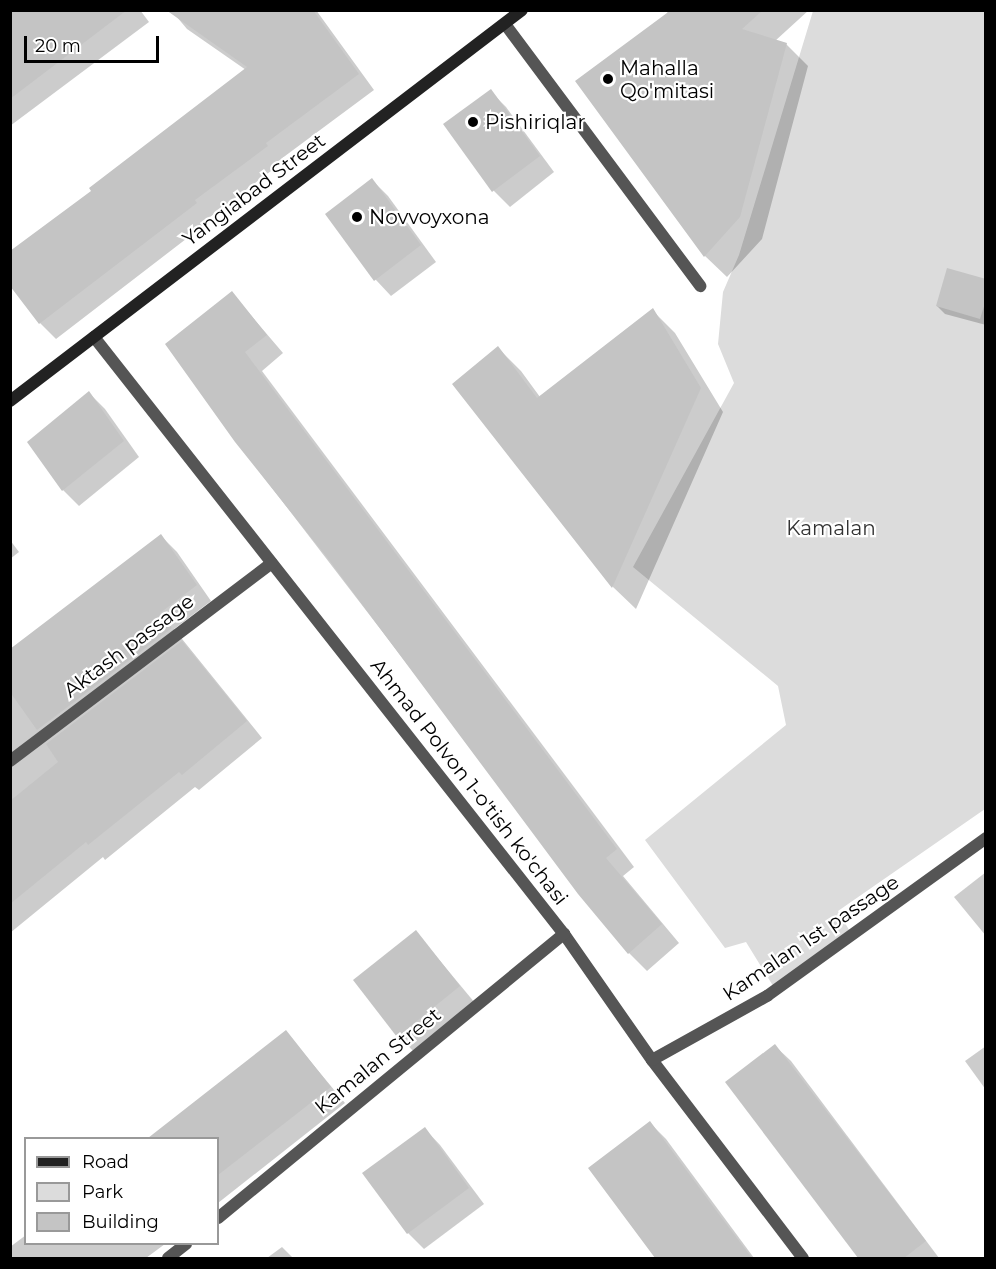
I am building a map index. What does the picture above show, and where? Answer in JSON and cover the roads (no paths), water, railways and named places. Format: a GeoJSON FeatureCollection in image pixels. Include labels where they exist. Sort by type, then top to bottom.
{"type":"FeatureCollection","features":[{"type":"Feature","properties":{"kind":"street","name":"Yangiabad Street"},"geometry":{"type":"LineString","coordinates":[[10,401],[522,10]]}},
{"type":"Feature","properties":{"kind":"street"},"geometry":{"type":"LineString","coordinates":[[506,24],[700,286]]}},
{"type":"Feature","properties":{"kind":"street","name":"Ahmad Polvon 1-o'tish ko'chasi"},"geometry":{"type":"LineString","coordinates":[[94,337],[564,934],[652,1060],[803,1258]]}},
{"type":"Feature","properties":{"kind":"street","name":"Aktash passage"},"geometry":{"type":"LineString","coordinates":[[10,761],[272,563]]}},
{"type":"Feature","properties":{"kind":"street","name":"Kamalan 1st passage"},"geometry":{"type":"LineString","coordinates":[[652,1060],[767,996],[986,838]]}},
{"type":"Feature","properties":{"kind":"street","name":"Kamalan Street"},"geometry":{"type":"LineString","coordinates":[[219,1217],[564,934]]}},
{"type":"Feature","properties":{"kind":"street"},"geometry":{"type":"LineString","coordinates":[[168,1258],[185,1245]]}},
{"type":"Feature","properties":{"kind":"place","name":"Mahalla Qo'mitasi"},"geometry":{"type":"Point","coordinates":[608,79]}},
{"type":"Feature","properties":{"kind":"place","name":"Pishiriqlar"},"geometry":{"type":"Point","coordinates":[473,122]}},
{"type":"Feature","properties":{"kind":"place","name":"Novvoyxona"},"geometry":{"type":"Point","coordinates":[357,217]}},
{"type":"Feature","properties":{"kind":"park label","name":"Kamalan"},"geometry":{"type":"Point","coordinates":[831,528]}}]}
